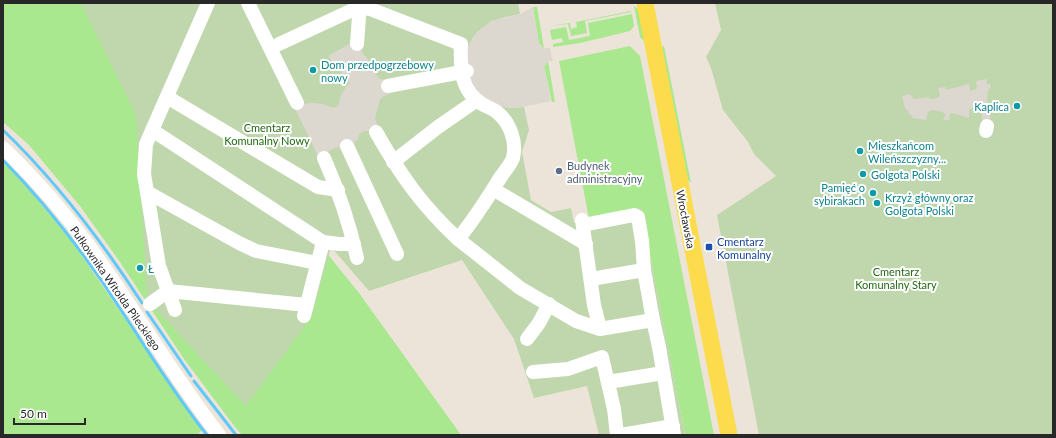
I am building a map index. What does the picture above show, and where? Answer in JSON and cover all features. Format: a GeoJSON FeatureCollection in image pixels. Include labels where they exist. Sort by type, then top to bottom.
{"type":"FeatureCollection","features":[{"type":"Feature","properties":{"kind":"main road","name":"Wrocławska"},"geometry":{"type":"LineString","coordinates":[[645,3],[729,435]]}},
{"type":"Feature","properties":{"kind":"street"},"geometry":{"type":"LineString","coordinates":[[174,310],[159,266],[144,174],[144,158],[146,144],[208,3]]}},
{"type":"Feature","properties":{"kind":"street"},"geometry":{"type":"LineString","coordinates":[[248,3],[297,103]]}},
{"type":"Feature","properties":{"kind":"street"},"geometry":{"type":"LineString","coordinates":[[357,44],[360,5]]}},
{"type":"Feature","properties":{"kind":"street"},"geometry":{"type":"LineString","coordinates":[[279,44],[360,5],[461,44],[460,59],[471,95],[498,113],[509,126],[514,144],[513,159],[458,239]]}},
{"type":"Feature","properties":{"kind":"street"},"geometry":{"type":"LineString","coordinates":[[388,86],[465,75]]}},
{"type":"Feature","properties":{"kind":"street"},"geometry":{"type":"LineString","coordinates":[[166,97],[318,187],[338,190]]}},
{"type":"Feature","properties":{"kind":"street"},"geometry":{"type":"LineString","coordinates":[[393,162],[438,127],[477,100]]}},
{"type":"Feature","properties":{"kind":"street"},"geometry":{"type":"LineString","coordinates":[[152,130],[323,242],[354,244]]}},
{"type":"Feature","properties":{"kind":"street"},"geometry":{"type":"LineString","coordinates":[[376,132],[408,185],[442,224],[458,239],[520,288],[576,320],[600,328],[653,320]]}},
{"type":"Feature","properties":{"kind":"street"},"geometry":{"type":"LineString","coordinates":[[351,144],[401,252]]}},
{"type":"Feature","properties":{"kind":"street","name":"Pułkownika Witolda Pileckiego"},"geometry":{"type":"LineString","coordinates":[[3,148],[53,200],[89,246],[166,362],[220,435]]}},
{"type":"Feature","properties":{"kind":"street"},"geometry":{"type":"LineString","coordinates":[[324,158],[347,215],[357,258]]}},
{"type":"Feature","properties":{"kind":"street"},"geometry":{"type":"LineString","coordinates":[[493,189],[586,244]]}},
{"type":"Feature","properties":{"kind":"street"},"geometry":{"type":"LineString","coordinates":[[147,192],[238,243],[256,250],[317,263]]}},
{"type":"Feature","properties":{"kind":"street"},"geometry":{"type":"LineString","coordinates":[[600,328],[594,305],[582,223],[636,216],[642,241],[644,270],[673,430],[621,435]]}},
{"type":"Feature","properties":{"kind":"street"},"geometry":{"type":"LineString","coordinates":[[150,304],[168,291],[305,311],[323,242]]}},
{"type":"Feature","properties":{"kind":"street"},"geometry":{"type":"LineString","coordinates":[[591,278],[644,270]]}},
{"type":"Feature","properties":{"kind":"street"},"geometry":{"type":"LineString","coordinates":[[527,339],[539,323],[549,304]]}},
{"type":"Feature","properties":{"kind":"street"},"geometry":{"type":"LineString","coordinates":[[533,372],[568,368],[602,357],[614,409],[616,435]]}},
{"type":"Feature","properties":{"kind":"street"},"geometry":{"type":"LineString","coordinates":[[608,382],[663,373]]}},
{"type":"Feature","properties":{"kind":"green space"},"geometry":{"type":"Polygon","coordinates":[[[3,3],[200,3],[326,252],[359,293],[461,435],[242,435],[184,359],[120,262],[80,206],[29,145],[3,122],[3,3]]]}},
{"type":"Feature","properties":{"kind":"green space","name":"Cmentarz Komunalny Nowy"},"geometry":{"type":"Polygon","coordinates":[[[81,3],[518,3],[520,14],[493,21],[482,28],[472,39],[509,108],[524,107],[529,130],[522,152],[531,200],[551,212],[571,208],[574,223],[641,208],[685,435],[599,435],[587,386],[534,398],[514,339],[462,260],[369,291],[331,247],[312,316],[246,406],[147,300],[136,115],[81,3]]]}},
{"type":"Feature","properties":{"kind":"green space","name":"Cmentarz Komunalny Stary"},"geometry":{"type":"Polygon","coordinates":[[[715,3],[1053,3],[1053,435],[759,435],[717,215],[776,176],[754,154],[748,142],[723,110],[711,68],[706,57],[721,30],[715,3]]]}},
{"type":"Feature","properties":{"kind":"green space"},"geometry":{"type":"Polygon","coordinates":[[[634,6],[639,10],[645,42],[640,37],[634,6]]]}},
{"type":"Feature","properties":{"kind":"green space"},"geometry":{"type":"Polygon","coordinates":[[[533,7],[537,7],[544,48],[539,44],[533,7]]]}},
{"type":"Feature","properties":{"kind":"green space"},"geometry":{"type":"Polygon","coordinates":[[[631,11],[585,21],[587,33],[571,36],[568,24],[550,26],[570,23],[571,29],[577,27],[576,22],[631,11]]]}},
{"type":"Feature","properties":{"kind":"green space"},"geometry":{"type":"Polygon","coordinates":[[[632,14],[634,26],[630,31],[580,43],[553,47],[553,44],[563,42],[562,38],[552,40],[550,30],[566,27],[569,40],[590,36],[588,23],[632,14]]]}},
{"type":"Feature","properties":{"kind":"green space"},"geometry":{"type":"Polygon","coordinates":[[[630,46],[640,56],[714,435],[685,435],[641,208],[589,219],[559,61],[630,46]]]}},
{"type":"Feature","properties":{"kind":"green space"},"geometry":{"type":"Polygon","coordinates":[[[664,46],[691,183],[687,179],[661,47],[664,46]]]}},
{"type":"Feature","properties":{"kind":"green space"},"geometry":{"type":"Polygon","coordinates":[[[548,61],[555,102],[552,102],[544,67],[548,61]]]}},
{"type":"Feature","properties":{"kind":"green space"},"geometry":{"type":"Polygon","coordinates":[[[3,162],[16,174],[71,240],[202,430],[197,435],[3,435],[3,162]]]}},
{"type":"Feature","properties":{"kind":"shaded area"},"geometry":{"type":"Polygon","coordinates":[[[533,7],[539,44],[544,48],[550,48],[553,61],[548,61],[544,67],[551,101],[517,108],[500,107],[478,94],[469,80],[466,54],[468,46],[477,32],[491,21],[520,14],[533,7]]]}},
{"type":"Feature","properties":{"kind":"shaded area"},"geometry":{"type":"Polygon","coordinates":[[[351,43],[361,45],[362,52],[370,62],[377,76],[380,79],[386,80],[389,94],[382,97],[380,100],[375,118],[379,130],[372,133],[365,131],[360,133],[358,140],[343,148],[337,147],[330,150],[320,160],[295,109],[303,104],[313,103],[323,104],[334,108],[338,106],[341,95],[350,83],[328,56],[351,43]]]}},
{"type":"Feature","properties":{"kind":"shaded area"},"geometry":{"type":"Polygon","coordinates":[[[986,79],[987,84],[990,84],[991,87],[988,90],[987,103],[990,113],[991,126],[983,125],[981,110],[977,107],[969,109],[969,118],[952,113],[949,115],[950,120],[943,120],[946,115],[943,112],[932,110],[928,112],[926,120],[913,118],[905,108],[902,96],[910,94],[914,99],[929,97],[930,99],[938,98],[940,95],[938,88],[946,87],[946,90],[969,84],[970,91],[977,89],[976,81],[986,79]]]}},
{"type":"Feature","properties":{"kind":"waterway"},"geometry":{"type":"LineString","coordinates":[[3,130],[42,170],[77,212],[111,257],[142,303]]}},
{"type":"Feature","properties":{"kind":"waterway"},"geometry":{"type":"LineString","coordinates":[[3,160],[36,195],[81,251],[173,389],[207,435]]}},
{"type":"Feature","properties":{"kind":"waterway"},"geometry":{"type":"LineString","coordinates":[[147,312],[191,376]]}},
{"type":"Feature","properties":{"kind":"waterway"},"geometry":{"type":"LineString","coordinates":[[194,381],[236,435]]}},
{"type":"Feature","properties":{"kind":"place","name":"Dom przedpogrzebowy nowy"},"geometry":{"type":"Point","coordinates":[313,70]}},
{"type":"Feature","properties":{"kind":"place","name":"Kaplica"},"geometry":{"type":"Point","coordinates":[1017,106]}},
{"type":"Feature","properties":{"kind":"place","name":"Mieszkańcom Wileńszczyzny..."},"geometry":{"type":"Point","coordinates":[860,151]}},
{"type":"Feature","properties":{"kind":"place","name":"Budynek administracyjny"},"geometry":{"type":"Point","coordinates":[559,171]}},
{"type":"Feature","properties":{"kind":"place","name":"Golgota Polski"},"geometry":{"type":"Point","coordinates":[863,174]}},
{"type":"Feature","properties":{"kind":"place","name":"Pamięć o sybirakach"},"geometry":{"type":"Point","coordinates":[873,193]}},
{"type":"Feature","properties":{"kind":"place","name":"Krzyż główny oraz Golgota Polski"},"geometry":{"type":"Point","coordinates":[877,203]}},
{"type":"Feature","properties":{"kind":"place","name":"Cmentarz Komunalny"},"geometry":{"type":"Point","coordinates":[709,247]}},
{"type":"Feature","properties":{"kind":"place","name":"Ł"},"geometry":{"type":"Point","coordinates":[140,268]}}]}
